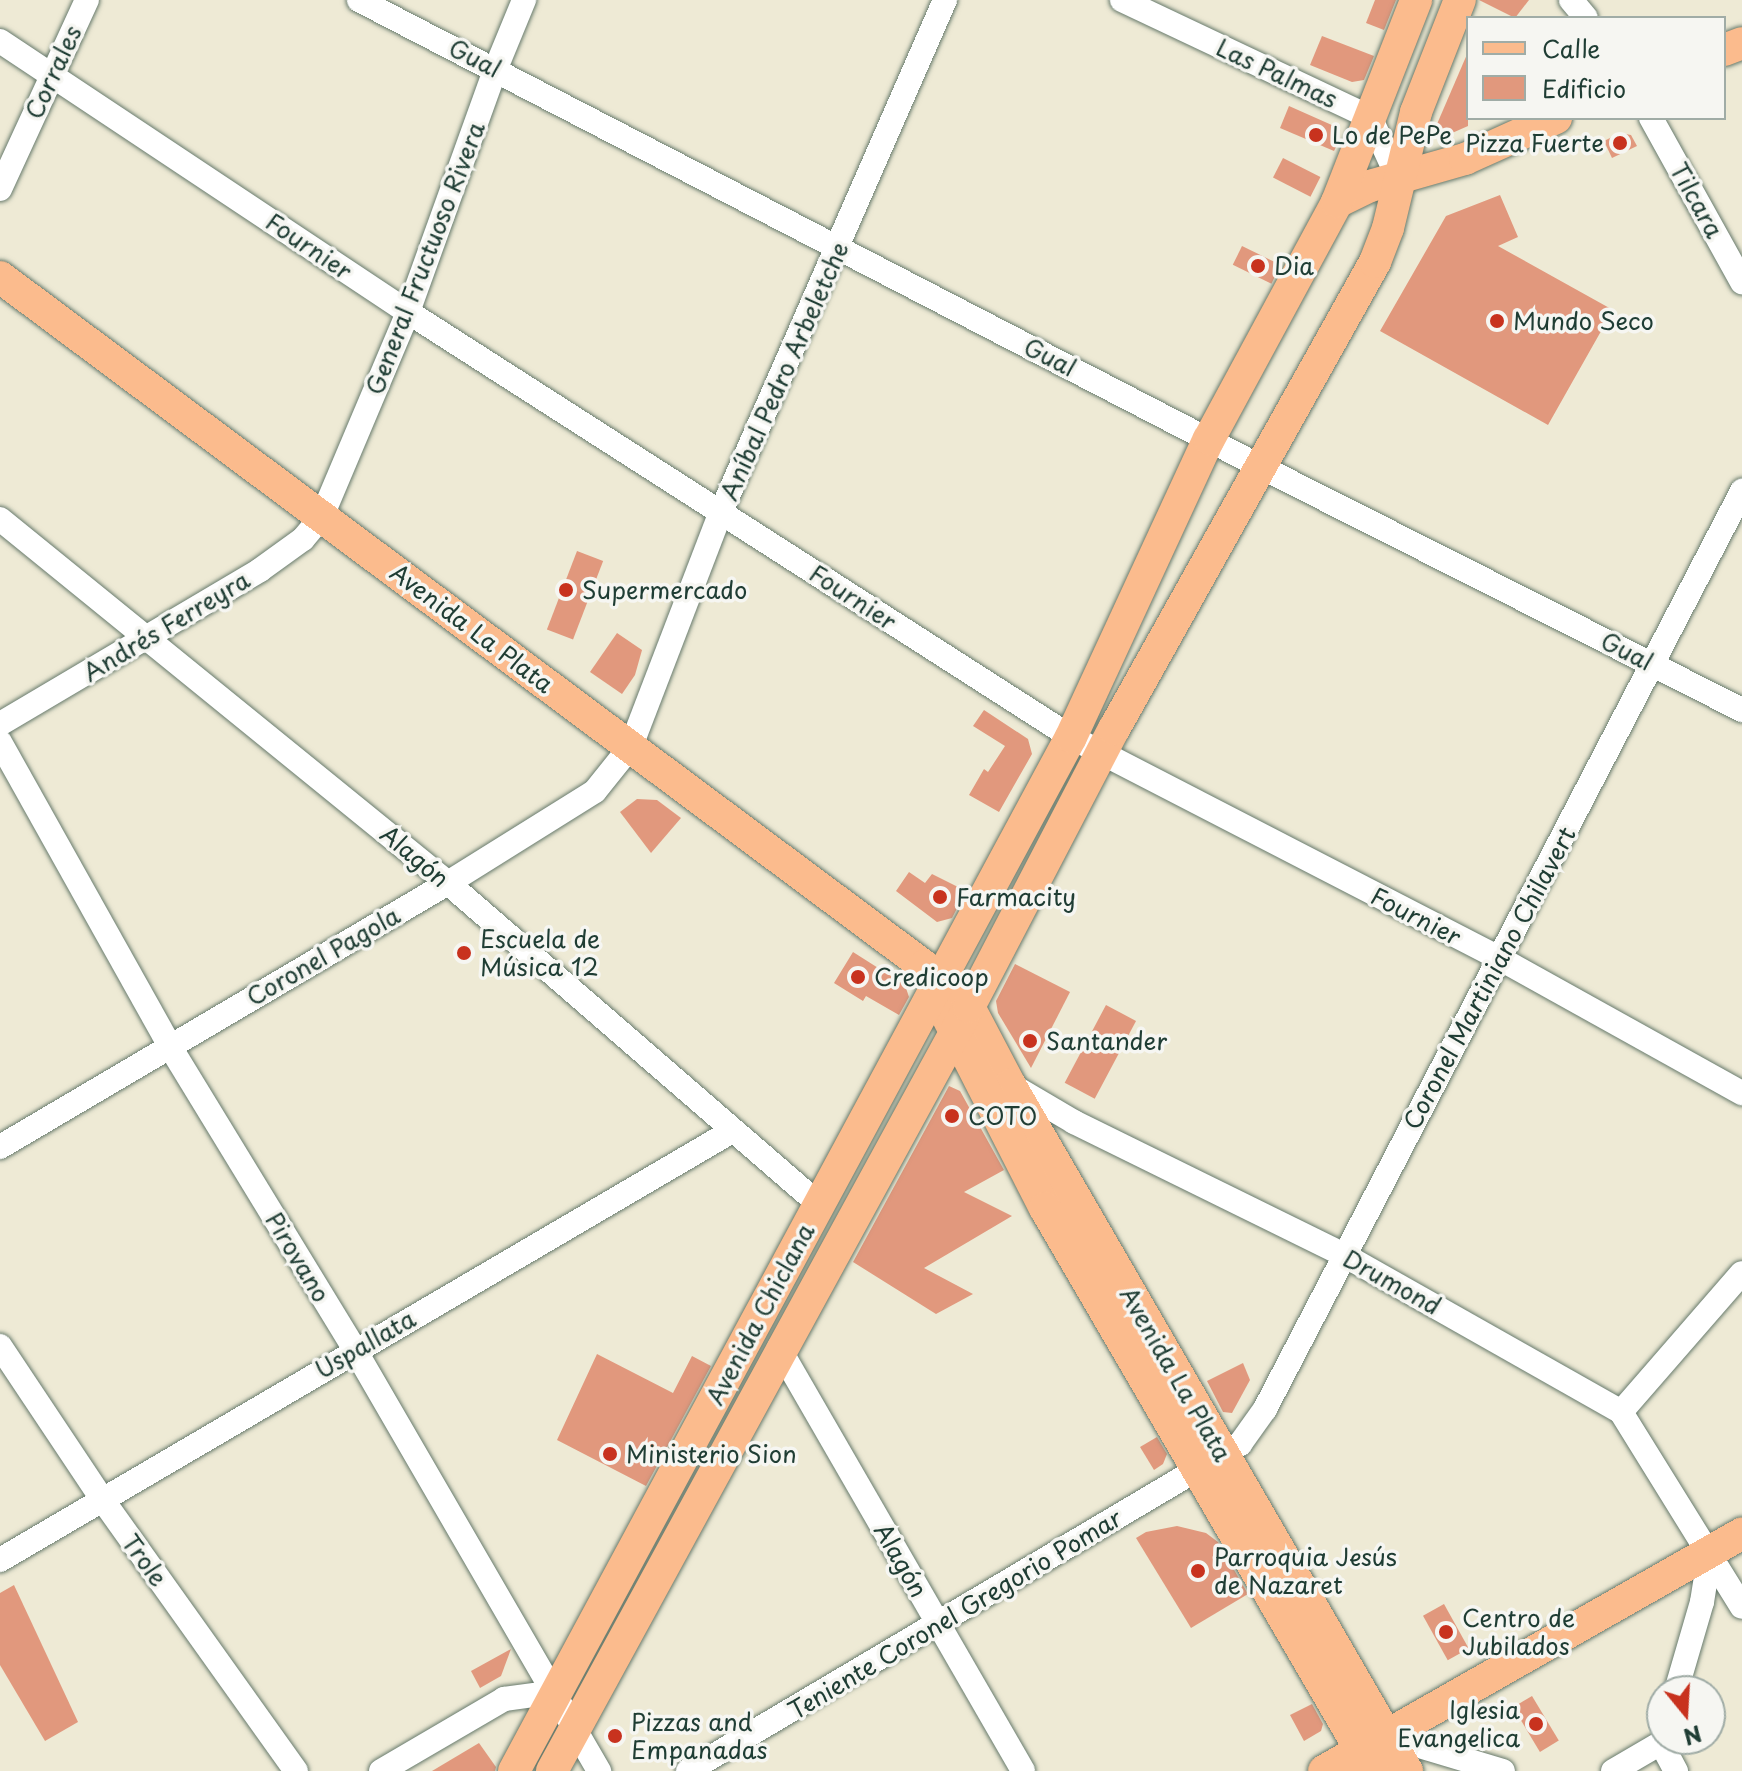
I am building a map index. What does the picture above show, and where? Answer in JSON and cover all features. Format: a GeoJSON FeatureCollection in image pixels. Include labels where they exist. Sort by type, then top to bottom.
{"type":"FeatureCollection","features":[{"type":"Feature","properties":{"kind":"main road","name":"Avenida Chiclana"},"geometry":{"type":"LineString","coordinates":[[514,1771],[1071,737],[1209,439],[1337,202],[1416,0]]}},
{"type":"Feature","properties":{"kind":"main road","name":"Avenida Chiclana"},"geometry":{"type":"LineString","coordinates":[[552,1771],[779,1348],[961,1020],[1101,753],[1375,262],[1388,228],[1416,112],[1460,0]]}},
{"type":"Feature","properties":{"kind":"main road"},"geometry":{"type":"LineString","coordinates":[[1337,202],[1370,186],[1465,159],[1552,120]]}},
{"type":"Feature","properties":{"kind":"main road","name":"Avenida La Plata"},"geometry":{"type":"LineString","coordinates":[[0,277],[924,966],[1010,1085],[1210,1463],[1373,1752],[1407,1771]]}},
{"type":"Feature","properties":{"kind":"main road","name":"Avenida La Plata"},"geometry":{"type":"LineString","coordinates":[[961,1020],[1045,1208],[1210,1463]]}},
{"type":"Feature","properties":{"kind":"main road"},"geometry":{"type":"LineString","coordinates":[[1324,1771],[1373,1752],[1742,1534]]}},
{"type":"Feature","properties":{"kind":"street","name":"Corrales"},"geometry":{"type":"LineString","coordinates":[[0,189],[87,0]]}},
{"type":"Feature","properties":{"kind":"street","name":"Gual"},"geometry":{"type":"LineString","coordinates":[[359,0],[496,68],[1261,467],[1742,710]]}},
{"type":"Feature","properties":{"kind":"street","name":"General Fructuoso Rivera"},"geometry":{"type":"LineString","coordinates":[[322,516],[408,312],[496,68],[524,0]]}},
{"type":"Feature","properties":{"kind":"street","name":"Aníbal Pedro Arbeletche"},"geometry":{"type":"LineString","coordinates":[[631,746],[721,512],[839,249],[945,0]]}},
{"type":"Feature","properties":{"kind":"street","name":"Las Palmas"},"geometry":{"type":"LineString","coordinates":[[1122,0],[1370,117]]}},
{"type":"Feature","properties":{"kind":"street"},"geometry":{"type":"LineString","coordinates":[[1571,0],[1584,16]]}},
{"type":"Feature","properties":{"kind":"street","name":"Fournier"},"geometry":{"type":"LineString","coordinates":[[0,41],[408,312],[1071,737],[1499,958],[1742,1093]]}},
{"type":"Feature","properties":{"kind":"street"},"geometry":{"type":"LineString","coordinates":[[1370,117],[1398,178]]}},
{"type":"Feature","properties":{"kind":"street","name":"Tilcara"},"geometry":{"type":"LineString","coordinates":[[1652,120],[1742,282]]}},
{"type":"Feature","properties":{"kind":"street","name":"Coronel Martiniano Chilavert"},"geometry":{"type":"LineString","coordinates":[[1210,1463],[1240,1444],[1256,1424],[1742,491]]}},
{"type":"Feature","properties":{"kind":"street","name":"Andrés Ferreyra"},"geometry":{"type":"LineString","coordinates":[[0,724],[260,570],[303,539],[322,516]]}},
{"type":"Feature","properties":{"kind":"street","name":"Alagón"},"geometry":{"type":"LineString","coordinates":[[0,519],[448,883],[820,1205]]}},
{"type":"Feature","properties":{"kind":"street","name":"Pirovano"},"geometry":{"type":"LineString","coordinates":[[0,742],[169,1045],[355,1350],[599,1771]]}},
{"type":"Feature","properties":{"kind":"street","name":"Coronel Pagola"},"geometry":{"type":"LineString","coordinates":[[0,1147],[448,883],[595,791],[631,746]]}},
{"type":"Feature","properties":{"kind":"street","name":"Drumond"},"geometry":{"type":"LineString","coordinates":[[1010,1085],[1074,1122],[1344,1255],[1621,1412],[1742,1607]]}},
{"type":"Feature","properties":{"kind":"street","name":"Uspallata"},"geometry":{"type":"LineString","coordinates":[[0,1560],[732,1131]]}},
{"type":"Feature","properties":{"kind":"street"},"geometry":{"type":"LineString","coordinates":[[1621,1412],[1742,1273]]}},
{"type":"Feature","properties":{"kind":"street","name":"Trole"},"geometry":{"type":"LineString","coordinates":[[0,1346],[102,1499],[296,1771]]}},
{"type":"Feature","properties":{"kind":"street","name":"Alagón"},"geometry":{"type":"LineString","coordinates":[[779,1348],[1023,1771]]}},
{"type":"Feature","properties":{"kind":"street","name":"Teniente Coronel Gregorio Pomar"},"geometry":{"type":"LineString","coordinates":[[688,1771],[1210,1463]]}},
{"type":"Feature","properties":{"kind":"street"},"geometry":{"type":"LineString","coordinates":[[1681,1675],[1702,1602],[1710,1552]]}},
{"type":"Feature","properties":{"kind":"street"},"geometry":{"type":"LineString","coordinates":[[381,1771],[504,1699],[555,1692]]}},
{"type":"Feature","properties":{"kind":"street"},"geometry":{"type":"LineString","coordinates":[[1613,1771],[1646,1751]]}},
{"type":"Feature","properties":{"kind":"street"},"geometry":{"type":"LineString","coordinates":[[1373,1752],[1503,1771]]}},
{"type":"Feature","properties":{"kind":"building"},"geometry":{"type":"Polygon","coordinates":[[[1375,0],[1396,0],[1384,30],[1366,23],[1375,0]]]}},
{"type":"Feature","properties":{"kind":"building"},"geometry":{"type":"Polygon","coordinates":[[[1479,0],[1529,0],[1517,16],[1479,0]]]}},
{"type":"Feature","properties":{"kind":"building"},"geometry":{"type":"Polygon","coordinates":[[[1322,36],[1374,56],[1364,80],[1352,82],[1310,65],[1322,36]]]}},
{"type":"Feature","properties":{"kind":"building"},"geometry":{"type":"Polygon","coordinates":[[[1466,57],[1468,126],[1443,137],[1434,131],[1466,57]]]}},
{"type":"Feature","properties":{"kind":"building","name":"Lo de PePe"},"geometry":{"type":"Polygon","coordinates":[[[1289,106],[1334,126],[1339,141],[1334,151],[1280,128],[1289,106]]]}},
{"type":"Feature","properties":{"kind":"building","name":"Pizza Fuerte"},"geometry":{"type":"Polygon","coordinates":[[[1620,133],[1631,135],[1637,146],[1612,158],[1604,141],[1620,133]]]}},
{"type":"Feature","properties":{"kind":"building"},"geometry":{"type":"Polygon","coordinates":[[[1283,158],[1320,177],[1310,197],[1273,178],[1283,158]]]}},
{"type":"Feature","properties":{"kind":"building","name":"Mundo Seco"},"geometry":{"type":"Polygon","coordinates":[[[1500,195],[1518,237],[1498,246],[1613,310],[1548,425],[1380,331],[1446,216],[1500,195]]]}},
{"type":"Feature","properties":{"kind":"building","name":"Dia"},"geometry":{"type":"Polygon","coordinates":[[[1242,246],[1281,265],[1271,284],[1233,265],[1242,246]]]}},
{"type":"Feature","properties":{"kind":"building","name":"Supermercado"},"geometry":{"type":"Polygon","coordinates":[[[577,551],[603,561],[573,639],[547,629],[577,551]]]}},
{"type":"Feature","properties":{"kind":"building"},"geometry":{"type":"Polygon","coordinates":[[[617,633],[642,650],[635,675],[622,694],[590,672],[617,633]]]}},
{"type":"Feature","properties":{"kind":"building"},"geometry":{"type":"Polygon","coordinates":[[[984,710],[1028,739],[1032,754],[999,812],[969,795],[984,769],[988,772],[1005,746],[973,726],[984,710]]]}},
{"type":"Feature","properties":{"kind":"building"},"geometry":{"type":"Polygon","coordinates":[[[637,799],[657,800],[681,818],[651,853],[620,812],[637,799]]]}},
{"type":"Feature","properties":{"kind":"building","name":"Farmacity"},"geometry":{"type":"Polygon","coordinates":[[[909,872],[925,883],[932,874],[966,891],[952,918],[937,922],[896,891],[909,872]]]}},
{"type":"Feature","properties":{"kind":"building"},"geometry":{"type":"Polygon","coordinates":[[[853,952],[905,985],[909,997],[899,1015],[866,996],[863,1001],[834,983],[853,952]]]}},
{"type":"Feature","properties":{"kind":"building","name":"Santander"},"geometry":{"type":"Polygon","coordinates":[[[1015,964],[1070,992],[1031,1068],[998,1013],[996,1001],[1015,964]]]}},
{"type":"Feature","properties":{"kind":"building"},"geometry":{"type":"Polygon","coordinates":[[[1106,1005],[1136,1021],[1095,1099],[1065,1083],[1106,1005]]]}},
{"type":"Feature","properties":{"kind":"building"},"geometry":{"type":"Polygon","coordinates":[[[949,1086],[960,1091],[1004,1170],[964,1192],[1012,1216],[924,1268],[973,1294],[936,1314],[853,1262],[949,1086]]]}},
{"type":"Feature","properties":{"kind":"building"},"geometry":{"type":"Polygon","coordinates":[[[597,1354],[673,1393],[692,1356],[711,1366],[646,1486],[557,1440],[597,1354]]]}},
{"type":"Feature","properties":{"kind":"building"},"geometry":{"type":"Polygon","coordinates":[[[1243,1363],[1250,1380],[1232,1413],[1223,1412],[1207,1381],[1243,1363]]]}},
{"type":"Feature","properties":{"kind":"building"},"geometry":{"type":"Polygon","coordinates":[[[1157,1437],[1167,1454],[1163,1464],[1154,1470],[1140,1447],[1157,1437]]]}},
{"type":"Feature","properties":{"kind":"building","name":"Parroquia Jesús de Nazaret"},"geometry":{"type":"Polygon","coordinates":[[[1177,1526],[1206,1533],[1218,1542],[1248,1594],[1191,1628],[1136,1538],[1146,1532],[1177,1526]]]}},
{"type":"Feature","properties":{"kind":"building"},"geometry":{"type":"Polygon","coordinates":[[[14,1585],[78,1722],[45,1741],[0,1665],[0,1593],[14,1585]]]}},
{"type":"Feature","properties":{"kind":"building","name":"Centro de Jubilados"},"geometry":{"type":"Polygon","coordinates":[[[1444,1604],[1469,1649],[1448,1660],[1423,1616],[1444,1604]]]}},
{"type":"Feature","properties":{"kind":"building"},"geometry":{"type":"Polygon","coordinates":[[[511,1649],[501,1676],[480,1688],[471,1671],[511,1649]]]}},
{"type":"Feature","properties":{"kind":"building","name":"Iglesia Evangelica"},"geometry":{"type":"Polygon","coordinates":[[[1532,1696],[1559,1741],[1540,1752],[1513,1707],[1532,1696]]]}},
{"type":"Feature","properties":{"kind":"building"},"geometry":{"type":"Polygon","coordinates":[[[1312,1704],[1323,1724],[1321,1731],[1304,1741],[1290,1715],[1312,1704]]]}},
{"type":"Feature","properties":{"kind":"building"},"geometry":{"type":"Polygon","coordinates":[[[479,1743],[496,1767],[495,1771],[432,1771],[479,1743]]]}},
{"type":"Feature","properties":{"kind":"place","name":"Lo de PePe"},"geometry":{"type":"Point","coordinates":[1316,135]}},
{"type":"Feature","properties":{"kind":"place","name":"Pizza Fuerte"},"geometry":{"type":"Point","coordinates":[1620,143]}},
{"type":"Feature","properties":{"kind":"place","name":"Dia"},"geometry":{"type":"Point","coordinates":[1258,266]}},
{"type":"Feature","properties":{"kind":"place","name":"Mundo Seco"},"geometry":{"type":"Point","coordinates":[1497,321]}},
{"type":"Feature","properties":{"kind":"place","name":"Supermercado"},"geometry":{"type":"Point","coordinates":[566,590]}},
{"type":"Feature","properties":{"kind":"place","name":"Farmacity"},"geometry":{"type":"Point","coordinates":[940,897]}},
{"type":"Feature","properties":{"kind":"place","name":"Escuela de Música 12"},"geometry":{"type":"Point","coordinates":[464,953]}},
{"type":"Feature","properties":{"kind":"place","name":"Credicoop"},"geometry":{"type":"Point","coordinates":[858,977]}},
{"type":"Feature","properties":{"kind":"place","name":"Santander"},"geometry":{"type":"Point","coordinates":[1030,1041]}},
{"type":"Feature","properties":{"kind":"place","name":"COTO"},"geometry":{"type":"Point","coordinates":[952,1116]}},
{"type":"Feature","properties":{"kind":"place","name":"Ministerio Sion"},"geometry":{"type":"Point","coordinates":[610,1454]}},
{"type":"Feature","properties":{"kind":"place","name":"Parroquia Jesús de Nazaret"},"geometry":{"type":"Point","coordinates":[1198,1571]}},
{"type":"Feature","properties":{"kind":"place","name":"Centro de Jubilados"},"geometry":{"type":"Point","coordinates":[1446,1632]}},
{"type":"Feature","properties":{"kind":"place","name":"Iglesia Evangelica"},"geometry":{"type":"Point","coordinates":[1536,1724]}},
{"type":"Feature","properties":{"kind":"place","name":"Pizzas and Empanadas"},"geometry":{"type":"Point","coordinates":[615,1736]}}]}
